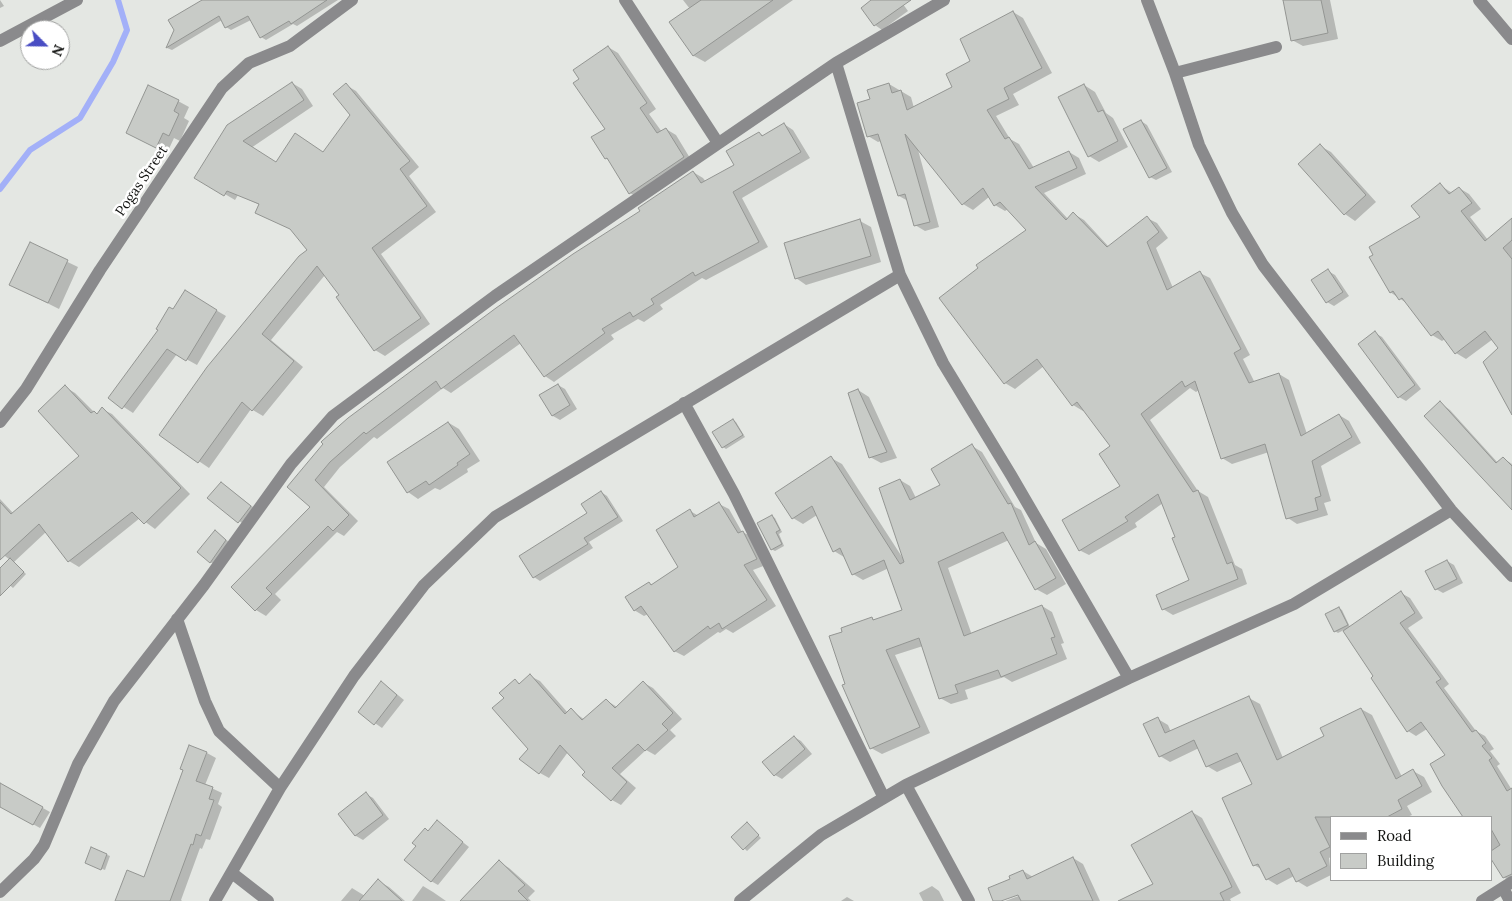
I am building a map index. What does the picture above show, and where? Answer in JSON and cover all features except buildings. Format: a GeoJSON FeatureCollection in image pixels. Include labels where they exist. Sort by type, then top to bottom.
{"type":"FeatureCollection","features":[{"type":"Feature","properties":{"kind":"street"},"geometry":{"type":"LineString","coordinates":[[0,41],[77,0]]}},
{"type":"Feature","properties":{"kind":"street","name":"Pogas Street"},"geometry":{"type":"LineString","coordinates":[[0,422],[26,390],[100,270],[222,88],[249,63],[290,46],[352,0]]}},
{"type":"Feature","properties":{"kind":"street"},"geometry":{"type":"LineString","coordinates":[[625,0],[718,144]]}},
{"type":"Feature","properties":{"kind":"street"},"geometry":{"type":"LineString","coordinates":[[0,892],[34,859],[44,845],[78,764],[114,701],[204,585],[291,464],[333,416],[495,296],[836,63],[944,0]]}},
{"type":"Feature","properties":{"kind":"street"},"geometry":{"type":"LineString","coordinates":[[1147,0],[1175,73],[1199,145],[1232,214],[1264,265],[1451,510],[1512,576]]}},
{"type":"Feature","properties":{"kind":"street"},"geometry":{"type":"LineString","coordinates":[[1479,0],[1512,39]]}},
{"type":"Feature","properties":{"kind":"street"},"geometry":{"type":"LineString","coordinates":[[1175,73],[1276,47]]}},
{"type":"Feature","properties":{"kind":"street"},"geometry":{"type":"LineString","coordinates":[[836,63],[900,275],[944,363],[1012,475],[1129,678]]}},
{"type":"Feature","properties":{"kind":"street"},"geometry":{"type":"LineString","coordinates":[[216,901],[280,788],[354,676],[424,585],[495,517],[900,275]]}},
{"type":"Feature","properties":{"kind":"street"},"geometry":{"type":"LineString","coordinates":[[684,403],[734,494],[884,798]]}},
{"type":"Feature","properties":{"kind":"street"},"geometry":{"type":"LineString","coordinates":[[740,901],[821,835],[906,785],[1129,678],[1294,604],[1451,510]]}},
{"type":"Feature","properties":{"kind":"street"},"geometry":{"type":"LineString","coordinates":[[177,619],[204,701],[219,731],[280,788]]}},
{"type":"Feature","properties":{"kind":"street"},"geometry":{"type":"LineString","coordinates":[[906,785],[969,901]]}},
{"type":"Feature","properties":{"kind":"street"},"geometry":{"type":"LineString","coordinates":[[232,873],[268,901]]}},
{"type":"Feature","properties":{"kind":"street"},"geometry":{"type":"LineString","coordinates":[[1482,901],[1508,885],[1510,901]]}},
{"type":"Feature","properties":{"kind":"waterway"},"geometry":{"type":"LineString","coordinates":[[0,189],[30,150],[80,118],[113,62],[127,30],[118,0]]}}]}
